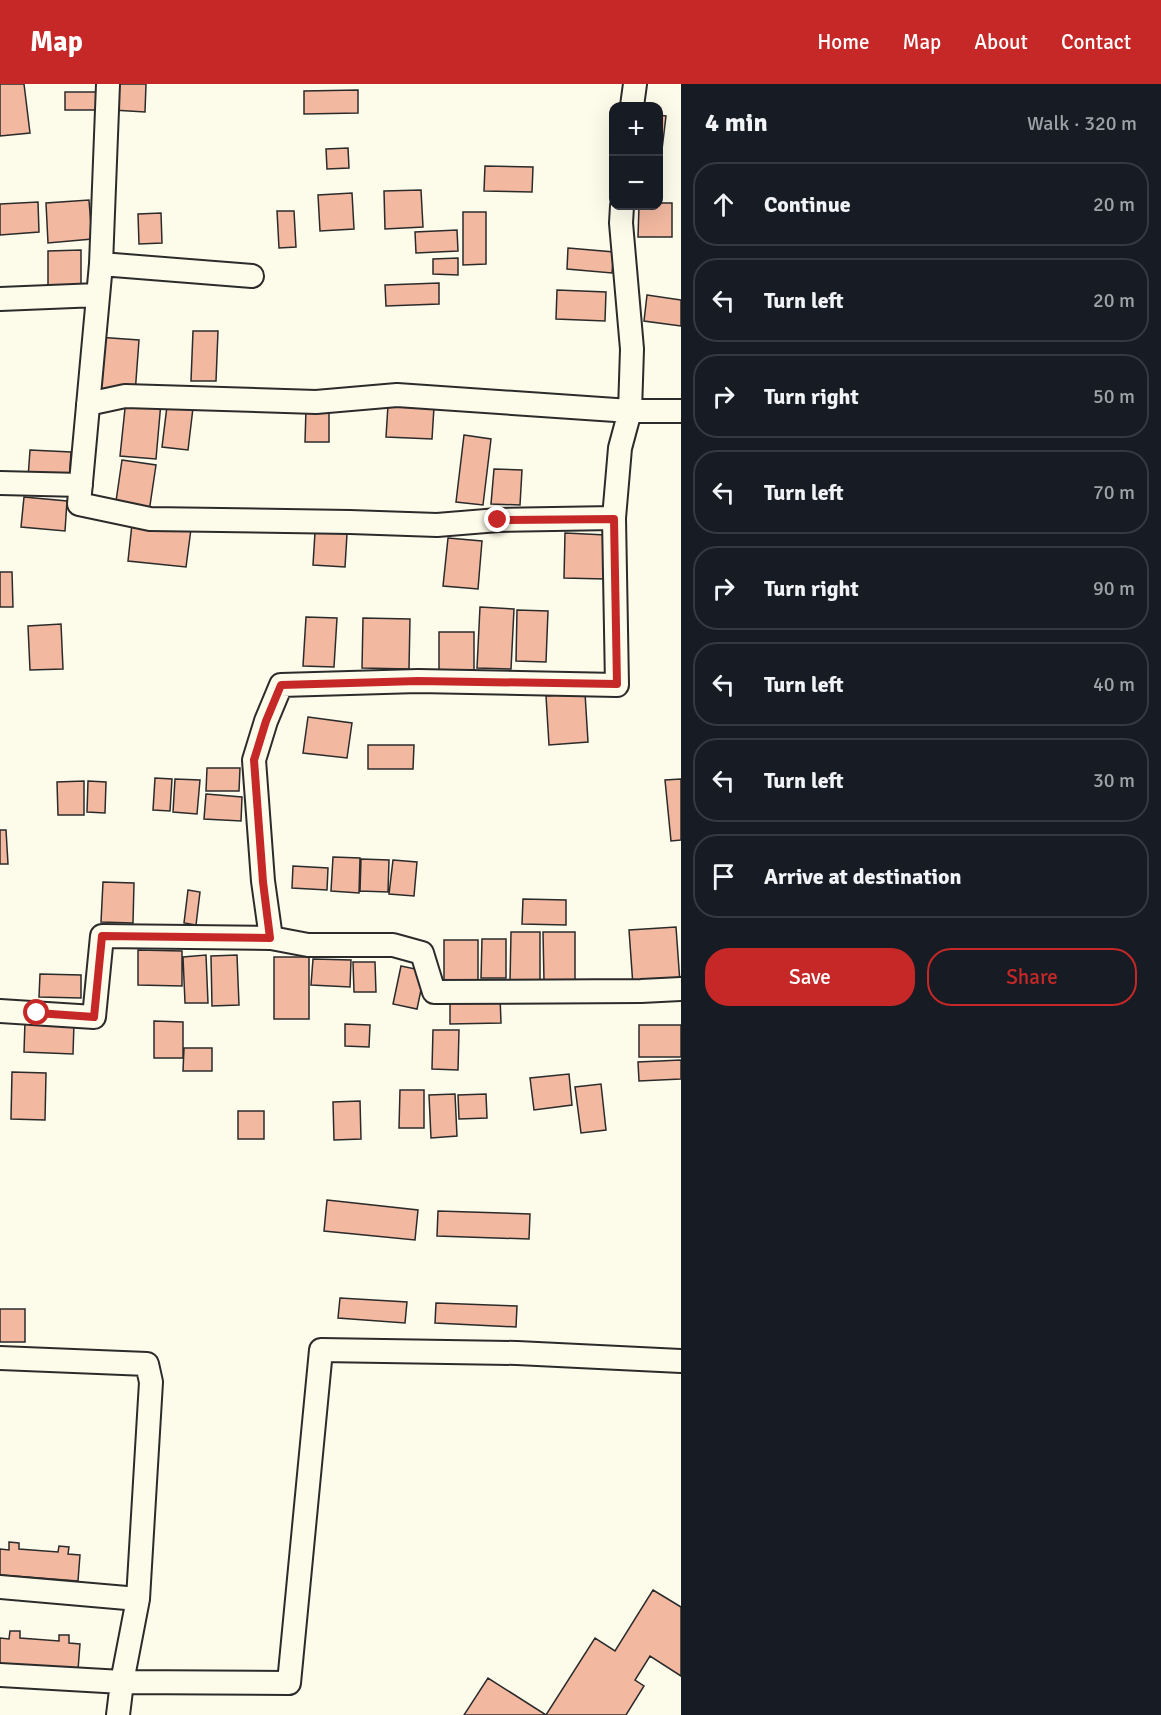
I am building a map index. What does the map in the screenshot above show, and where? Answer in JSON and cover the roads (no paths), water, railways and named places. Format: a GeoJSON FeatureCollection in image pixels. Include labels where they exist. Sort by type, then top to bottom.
{"type":"FeatureCollection","features":[{"type":"Feature","properties":{"kind":"street"},"geometry":{"type":"LineString","coordinates":[[108,84],[101,264],[79,504],[150,519],[437,525],[498,520],[614,519]]}},
{"type":"Feature","properties":{"kind":"street"},"geometry":{"type":"LineString","coordinates":[[632,102],[634,84]]}},
{"type":"Feature","properties":{"kind":"street"},"geometry":{"type":"LineString","coordinates":[[270,938],[263,882],[254,760],[266,721],[281,685],[418,681],[617,684],[614,519],[620,448],[630,411],[632,349],[622,210]]}},
{"type":"Feature","properties":{"kind":"street"},"geometry":{"type":"LineString","coordinates":[[101,264],[252,276]]}},
{"type":"Feature","properties":{"kind":"street"},"geometry":{"type":"LineString","coordinates":[[0,299],[98,296]]}},
{"type":"Feature","properties":{"kind":"street"},"geometry":{"type":"LineString","coordinates":[[88,404],[125,396],[316,402],[397,395],[630,411],[681,411]]}},
{"type":"Feature","properties":{"kind":"street"},"geometry":{"type":"LineString","coordinates":[[0,483],[81,485]]}},
{"type":"Feature","properties":{"kind":"street"},"geometry":{"type":"LineString","coordinates":[[0,1011],[94,1017],[102,936],[270,938],[308,945],[393,945],[422,953],[434,992],[681,989]]}},
{"type":"Feature","properties":{"kind":"street"},"geometry":{"type":"LineString","coordinates":[[0,1675],[122,1682],[289,1683],[321,1350],[517,1353],[681,1361]]}},
{"type":"Feature","properties":{"kind":"street"},"geometry":{"type":"LineString","coordinates":[[0,1358],[147,1364],[151,1382],[138,1599],[118,1715]]}},
{"type":"Feature","properties":{"kind":"street"},"geometry":{"type":"LineString","coordinates":[[0,1587],[138,1599]]}}]}
